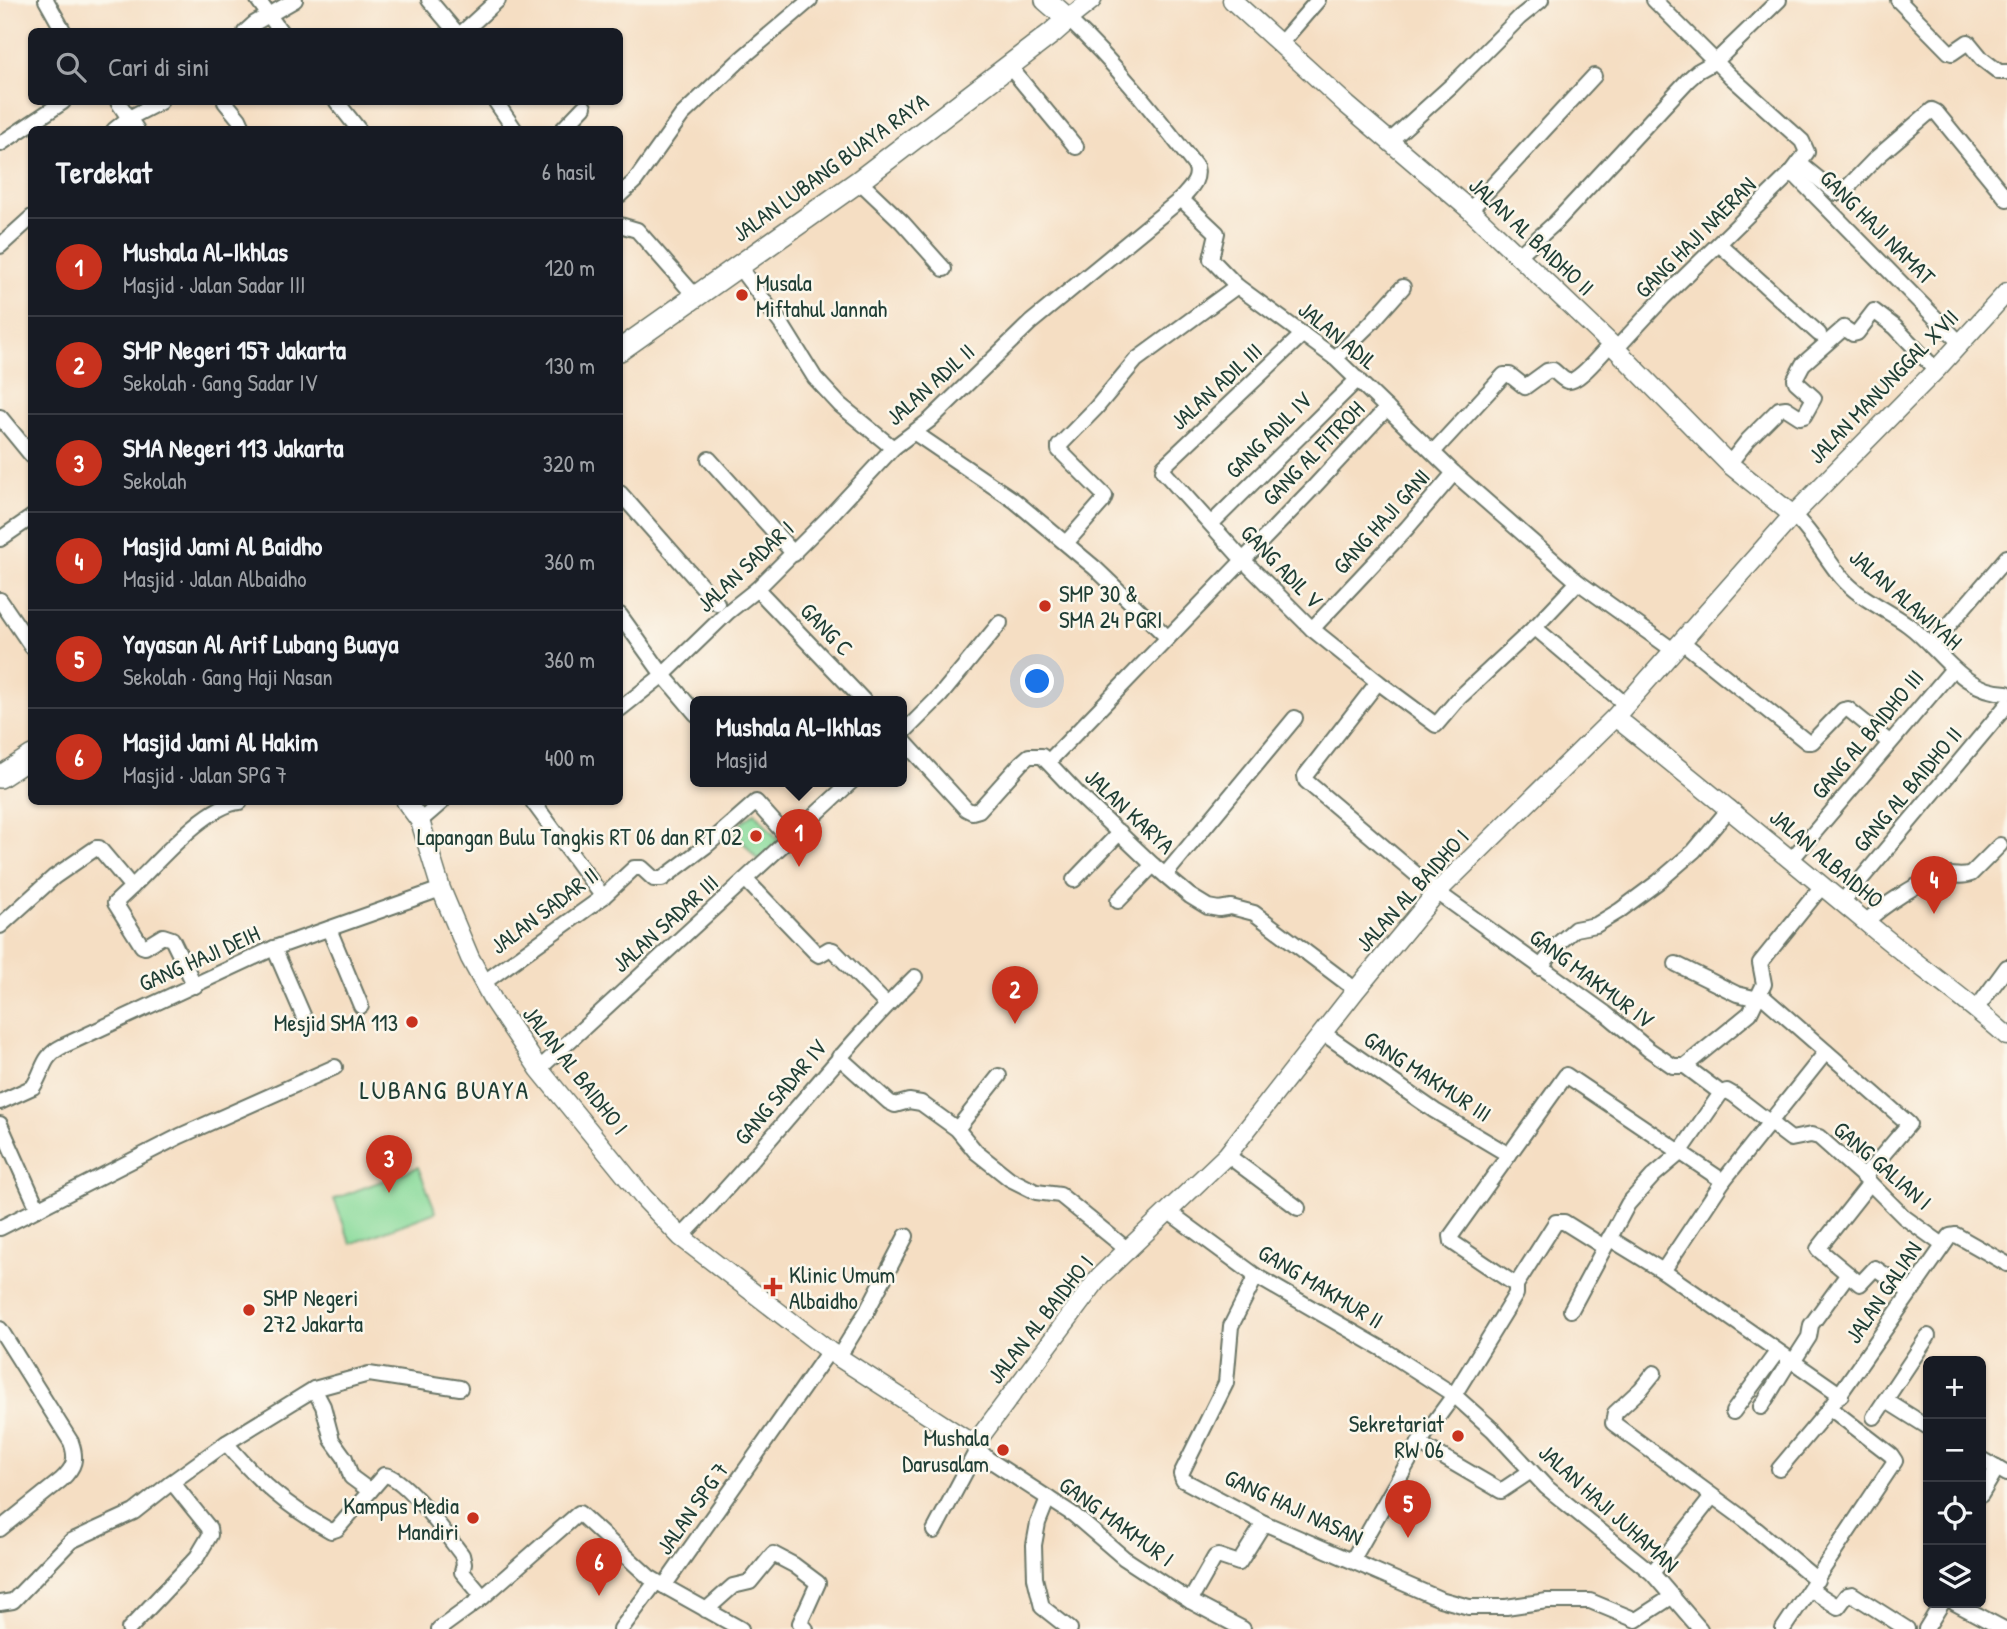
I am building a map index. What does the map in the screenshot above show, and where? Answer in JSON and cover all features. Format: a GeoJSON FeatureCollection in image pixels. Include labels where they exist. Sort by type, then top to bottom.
{"type":"FeatureCollection","features":[{"type":"Feature","properties":{"kind":"main road"},"geometry":{"type":"LineString","coordinates":[[1046,0],[1068,19]]}},
{"type":"Feature","properties":{"kind":"main road","name":"JALAN LUBANG BUAYA RAYA"},"geometry":{"type":"LineString","coordinates":[[623,348],[859,181],[1068,19]]}},
{"type":"Feature","properties":{"kind":"main road"},"geometry":{"type":"LineString","coordinates":[[0,777],[28,759]]}},
{"type":"Feature","properties":{"kind":"street"},"geometry":{"type":"LineString","coordinates":[[46,0],[62,28]]}},
{"type":"Feature","properties":{"kind":"street"},"geometry":{"type":"LineString","coordinates":[[258,0],[278,28]]}},
{"type":"Feature","properties":{"kind":"street"},"geometry":{"type":"LineString","coordinates":[[251,28],[295,0]]}},
{"type":"Feature","properties":{"kind":"street"},"geometry":{"type":"LineString","coordinates":[[429,0],[453,28]]}},
{"type":"Feature","properties":{"kind":"street"},"geometry":{"type":"LineString","coordinates":[[467,28],[498,0]]}},
{"type":"Feature","properties":{"kind":"street"},"geometry":{"type":"LineString","coordinates":[[623,192],[659,151],[682,115],[742,58],[810,0]]}},
{"type":"Feature","properties":{"kind":"street"},"geometry":{"type":"LineString","coordinates":[[1092,0],[1068,19],[1106,55],[1196,167],[1196,181],[1181,199]]}},
{"type":"Feature","properties":{"kind":"street","name":"JALAN AL BAIDHO II"},"geometry":{"type":"LineString","coordinates":[[1232,0],[1470,209],[1613,346],[1729,464],[1793,515]]}},
{"type":"Feature","properties":{"kind":"street"},"geometry":{"type":"LineString","coordinates":[[1280,44],[1318,0]]}},
{"type":"Feature","properties":{"kind":"street"},"geometry":{"type":"LineString","coordinates":[[1390,141],[1541,0]]}},
{"type":"Feature","properties":{"kind":"street"},"geometry":{"type":"LineString","coordinates":[[1654,0],[1802,141],[1807,152],[1799,164],[1836,193],[1842,193],[1876,158],[1932,110],[2007,199]]}},
{"type":"Feature","properties":{"kind":"street"},"geometry":{"type":"LineString","coordinates":[[1519,255],[1555,223],[1688,80],[1716,61],[1779,0]]}},
{"type":"Feature","properties":{"kind":"street"},"geometry":{"type":"LineString","coordinates":[[1898,0],[1949,52],[1952,53],[1968,42],[1982,59],[1999,72],[2007,72]]}},
{"type":"Feature","properties":{"kind":"street"},"geometry":{"type":"LineString","coordinates":[[1009,66],[1076,147]]}},
{"type":"Feature","properties":{"kind":"street"},"geometry":{"type":"LineString","coordinates":[[1470,209],[1594,76]]}},
{"type":"Feature","properties":{"kind":"street"},"geometry":{"type":"LineString","coordinates":[[0,144],[58,105]]}},
{"type":"Feature","properties":{"kind":"street"},"geometry":{"type":"LineString","coordinates":[[120,105],[133,124],[156,105]]}},
{"type":"Feature","properties":{"kind":"street"},"geometry":{"type":"LineString","coordinates":[[227,105],[242,126]]}},
{"type":"Feature","properties":{"kind":"street"},"geometry":{"type":"LineString","coordinates":[[339,105],[356,126]]}},
{"type":"Feature","properties":{"kind":"street"},"geometry":{"type":"LineString","coordinates":[[498,105],[512,126]]}},
{"type":"Feature","properties":{"kind":"street"},"geometry":{"type":"LineString","coordinates":[[566,126],[584,107]]}},
{"type":"Feature","properties":{"kind":"street","name":"GANG HAJI NAERAN"},"geometry":{"type":"LineString","coordinates":[[1433,452],[1504,375],[1510,374],[1525,387],[1546,371],[1553,370],[1572,382],[1579,377],[1799,164]]}},
{"type":"Feature","properties":{"kind":"street","name":"GANG HAJI NAMAT"},"geometry":{"type":"LineString","coordinates":[[1799,164],[1960,342]]}},
{"type":"Feature","properties":{"kind":"street"},"geometry":{"type":"LineString","coordinates":[[859,181],[902,222],[944,269]]}},
{"type":"Feature","properties":{"kind":"street","name":"JALAN ADIL"},"geometry":{"type":"LineString","coordinates":[[1181,199],[1217,233],[1211,259],[1237,286],[1335,358],[1454,473],[1578,582],[1677,646],[1807,742],[1812,742],[1843,710],[1848,709],[1889,742]]}},
{"type":"Feature","properties":{"kind":"street","name":"JALAN ADIL II"},"geometry":{"type":"LineString","coordinates":[[739,267],[782,325],[815,378],[840,405],[893,448],[915,433],[1044,311],[1181,199]]}},
{"type":"Feature","properties":{"kind":"street"},"geometry":{"type":"LineString","coordinates":[[0,246],[28,221]]}},
{"type":"Feature","properties":{"kind":"street"},"geometry":{"type":"LineString","coordinates":[[623,226],[637,230],[696,297]]}},
{"type":"Feature","properties":{"kind":"street"},"geometry":{"type":"LineString","coordinates":[[1718,244],[1819,334]]}},
{"type":"Feature","properties":{"kind":"street"},"geometry":{"type":"LineString","coordinates":[[1066,542],[1105,496],[1059,450],[1059,446],[1096,408],[1136,360],[1237,286]]}},
{"type":"Feature","properties":{"kind":"street"},"geometry":{"type":"LineString","coordinates":[[1335,358],[1403,287]]}},
{"type":"Feature","properties":{"kind":"street","name":"JALAN MANUNGGAL XVII"},"geometry":{"type":"LineString","coordinates":[[1793,515],[1936,370],[2007,292]]}},
{"type":"Feature","properties":{"kind":"street"},"geometry":{"type":"LineString","coordinates":[[1729,464],[1779,409],[1786,408],[1804,416],[1814,398],[1795,379],[1803,364],[1844,328],[1853,334],[1857,333],[1874,311],[1895,327],[1936,370]]}},
{"type":"Feature","properties":{"kind":"street","name":"JALAN ADIL III"},"geometry":{"type":"LineString","coordinates":[[1163,471],[1164,466],[1303,334]]}},
{"type":"Feature","properties":{"kind":"street","name":"GANG ADIL IV"},"geometry":{"type":"LineString","coordinates":[[1212,523],[1358,379]]}},
{"type":"Feature","properties":{"kind":"street","name":"GANG AL FITROH"},"geometry":{"type":"LineString","coordinates":[[1048,762],[1387,408]]}},
{"type":"Feature","properties":{"kind":"street"},"geometry":{"type":"LineString","coordinates":[[0,417],[28,451]]}},
{"type":"Feature","properties":{"kind":"street"},"geometry":{"type":"LineString","coordinates":[[915,433],[1014,501],[1066,542],[1168,638]]}},
{"type":"Feature","properties":{"kind":"street","name":"JALAN SADAR I"},"geometry":{"type":"LineString","coordinates":[[623,707],[663,675],[728,612],[757,589],[893,448]]}},
{"type":"Feature","properties":{"kind":"street"},"geometry":{"type":"LineString","coordinates":[[709,459],[793,554]]}},
{"type":"Feature","properties":{"kind":"street","name":"GANG ADIL V"},"geometry":{"type":"LineString","coordinates":[[1163,471],[1242,559],[1312,629],[1436,725],[1459,698],[1578,582]]}},
{"type":"Feature","properties":{"kind":"street","name":"GANG HAJI GANI"},"geometry":{"type":"LineString","coordinates":[[1312,629],[1407,528],[1454,473]]}},
{"type":"Feature","properties":{"kind":"street"},"geometry":{"type":"LineString","coordinates":[[623,496],[717,603]]}},
{"type":"Feature","properties":{"kind":"street","name":"JALAN AL BAIDHO I"},"geometry":{"type":"LineString","coordinates":[[408,805],[420,821],[442,889],[483,983],[539,1069],[643,1197],[681,1237],[834,1354],[973,1446],[1100,1276],[1227,1155],[1356,990],[1437,892],[1620,711],[1793,515]]}},
{"type":"Feature","properties":{"kind":"street","name":"JALAN ALAWIYAH"},"geometry":{"type":"LineString","coordinates":[[1793,515],[1803,524],[1844,580],[1860,594],[1909,626],[1952,670],[1972,683],[2007,693]]}},
{"type":"Feature","properties":{"kind":"street"},"geometry":{"type":"LineString","coordinates":[[0,539],[28,520]]}},
{"type":"Feature","properties":{"kind":"street"},"geometry":{"type":"LineString","coordinates":[[1931,646],[2007,557]]}},
{"type":"Feature","properties":{"kind":"street","name":"GANG C"},"geometry":{"type":"LineString","coordinates":[[757,589],[859,696]]}},
{"type":"Feature","properties":{"kind":"street"},"geometry":{"type":"LineString","coordinates":[[0,600],[28,641]]}},
{"type":"Feature","properties":{"kind":"street"},"geometry":{"type":"LineString","coordinates":[[623,619],[690,707]]}},
{"type":"Feature","properties":{"kind":"street"},"geometry":{"type":"LineString","coordinates":[[907,731],[1000,623]]}},
{"type":"Feature","properties":{"kind":"street"},"geometry":{"type":"LineString","coordinates":[[1534,627],[1620,711]]}},
{"type":"Feature","properties":{"kind":"street","name":"GANG AL BAIDHO III"},"geometry":{"type":"LineString","coordinates":[[1791,860],[1952,670]]}},
{"type":"Feature","properties":{"kind":"street"},"geometry":{"type":"LineString","coordinates":[[1378,682],[1305,779],[1437,892]]}},
{"type":"Feature","properties":{"kind":"street","name":"GANG AL BAIDHO II"},"geometry":{"type":"LineString","coordinates":[[1842,902],[2007,705]]}},
{"type":"Feature","properties":{"kind":"street","name":"JALAN ALBAIDHO"},"geometry":{"type":"LineString","coordinates":[[1620,711],[1791,860],[1977,1008],[2007,1036]]}},
{"type":"Feature","properties":{"kind":"street"},"geometry":{"type":"LineString","coordinates":[[1165,875],[1295,718]]}},
{"type":"Feature","properties":{"kind":"street"},"geometry":{"type":"LineString","coordinates":[[907,742],[972,812],[979,810],[1029,756],[1042,756],[1048,762]]}},
{"type":"Feature","properties":{"kind":"street","name":"JALAN KARYA"},"geometry":{"type":"LineString","coordinates":[[1048,762],[1153,865],[1208,907],[1231,907],[1254,913],[1356,990]]}},
{"type":"Feature","properties":{"kind":"street","name":"JALAN SADAR III"},"geometry":{"type":"LineString","coordinates":[[539,1069],[845,787]]}},
{"type":"Feature","properties":{"kind":"street","name":"JALAN SADAR II"},"geometry":{"type":"LineString","coordinates":[[483,983],[603,897],[634,868],[642,868],[654,879],[662,879],[706,846],[756,802],[789,839]]}},
{"type":"Feature","properties":{"kind":"street"},"geometry":{"type":"LineString","coordinates":[[195,986],[172,939],[163,936],[143,947],[115,902],[201,821],[223,805]]}},
{"type":"Feature","properties":{"kind":"street"},"geometry":{"type":"LineString","coordinates":[[420,821],[439,805]]}},
{"type":"Feature","properties":{"kind":"street"},"geometry":{"type":"LineString","coordinates":[[535,805],[603,897]]}},
{"type":"Feature","properties":{"kind":"street"},"geometry":{"type":"LineString","coordinates":[[1540,968],[1560,942],[1575,929],[1596,925],[1658,882],[1694,851],[1730,808]]}},
{"type":"Feature","properties":{"kind":"street"},"geometry":{"type":"LineString","coordinates":[[1073,880],[1120,832]]}},
{"type":"Feature","properties":{"kind":"street"},"geometry":{"type":"LineString","coordinates":[[1866,922],[1884,905],[1939,876],[1971,874],[2000,845]]}},
{"type":"Feature","properties":{"kind":"street"},"geometry":{"type":"LineString","coordinates":[[0,926],[54,877],[96,848],[102,850],[132,887]]}},
{"type":"Feature","properties":{"kind":"street"},"geometry":{"type":"LineString","coordinates":[[1118,901],[1153,865]]}},
{"type":"Feature","properties":{"kind":"street"},"geometry":{"type":"LineString","coordinates":[[746,880],[818,955],[829,949],[833,950],[887,1005]]}},
{"type":"Feature","properties":{"kind":"street"},"geometry":{"type":"LineString","coordinates":[[1685,1066],[1729,1027],[1745,1019],[1764,984],[1760,964],[1822,886]]}},
{"type":"Feature","properties":{"kind":"street","name":"GANG HAJI DEIH"},"geometry":{"type":"LineString","coordinates":[[0,1102],[33,1087],[45,1059],[53,1051],[274,948],[442,889]]}},
{"type":"Feature","properties":{"kind":"street","name":"GANG MAKMUR IV"},"geometry":{"type":"LineString","coordinates":[[1437,892],[1605,1013],[1622,1030],[1673,1066],[1685,1066],[1721,1093]]}},
{"type":"Feature","properties":{"kind":"street"},"geometry":{"type":"LineString","coordinates":[[329,929],[361,1006]]}},
{"type":"Feature","properties":{"kind":"street"},"geometry":{"type":"LineString","coordinates":[[274,948],[303,1014]]}},
{"type":"Feature","properties":{"kind":"street"},"geometry":{"type":"LineString","coordinates":[[1676,964],[1737,994],[1759,997],[1909,1124],[1818,1249],[1860,1284],[1875,1268],[1910,1292]]}},
{"type":"Feature","properties":{"kind":"street"},"geometry":{"type":"LineString","coordinates":[[1977,1008],[2007,967]]}},
{"type":"Feature","properties":{"kind":"street","name":"GANG SADAR IV"},"geometry":{"type":"LineString","coordinates":[[681,1237],[741,1173],[839,1057],[915,978]]}},
{"type":"Feature","properties":{"kind":"street","name":"GANG MAKMUR III"},"geometry":{"type":"LineString","coordinates":[[1323,1033],[1435,1111],[1509,1155]]}},
{"type":"Feature","properties":{"kind":"street"},"geometry":{"type":"LineString","coordinates":[[1663,1271],[1723,1181],[1826,1052]]}},
{"type":"Feature","properties":{"kind":"street"},"geometry":{"type":"LineString","coordinates":[[839,1057],[892,1104],[909,1101],[921,1103],[957,1129],[976,1152],[1010,1179],[1036,1192],[1060,1195],[1129,1251]]}},
{"type":"Feature","properties":{"kind":"street"},"geometry":{"type":"LineString","coordinates":[[0,1228],[180,1136],[335,1067]]}},
{"type":"Feature","properties":{"kind":"street"},"geometry":{"type":"LineString","coordinates":[[1516,1285],[1450,1240],[1566,1075],[1679,1154],[1723,1181]]}},
{"type":"Feature","properties":{"kind":"street"},"geometry":{"type":"LineString","coordinates":[[957,1129],[999,1076]]}},
{"type":"Feature","properties":{"kind":"street","name":"GANG GALIAN I"},"geometry":{"type":"LineString","coordinates":[[1721,1093],[1727,1091],[1734,1095],[1791,1139],[1811,1135],[1819,1137],[1904,1217],[1943,1245]]}},
{"type":"Feature","properties":{"kind":"street"},"geometry":{"type":"LineString","coordinates":[[1571,1310],[1628,1204],[1653,1176],[1679,1154],[1721,1093]]}},
{"type":"Feature","properties":{"kind":"street"},"geometry":{"type":"LineString","coordinates":[[0,1124],[37,1209]]}},
{"type":"Feature","properties":{"kind":"street"},"geometry":{"type":"LineString","coordinates":[[1227,1155],[1298,1208]]}},
{"type":"Feature","properties":{"kind":"street","name":"GANG MAKMUR II"},"geometry":{"type":"LineString","coordinates":[[1169,1212],[1256,1276],[1386,1351],[1454,1395]]}},
{"type":"Feature","properties":{"kind":"street"},"geometry":{"type":"LineString","coordinates":[[1353,1559],[1419,1443],[1454,1395],[1516,1294],[1516,1285],[1557,1221],[1663,1271],[1841,1395]]}},
{"type":"Feature","properties":{"kind":"street","name":"JALAN GALIAN"},"geometry":{"type":"LineString","coordinates":[[1779,1469],[1841,1395],[1950,1236],[1954,1234],[2007,1264]]}},
{"type":"Feature","properties":{"kind":"street","name":"JALAN SPG 7"},"geometry":{"type":"LineString","coordinates":[[439,1629],[483,1597],[579,1513],[660,1584],[866,1311],[906,1236]]}},
{"type":"Feature","properties":{"kind":"street"},"geometry":{"type":"LineString","coordinates":[[1761,1407],[1809,1338],[1811,1325],[1848,1274]]}},
{"type":"Feature","properties":{"kind":"street","name":"GANG HAJI NASAN"},"geometry":{"type":"LineString","coordinates":[[1256,1276],[1231,1326],[1226,1383],[1181,1474],[1183,1480],[1264,1523],[1353,1559],[1440,1599],[1469,1607],[1590,1601],[1638,1620],[1673,1597]]}},
{"type":"Feature","properties":{"kind":"street"},"geometry":{"type":"LineString","coordinates":[[0,1329],[71,1442],[76,1461],[61,1480],[0,1529]]}},
{"type":"Feature","properties":{"kind":"street"},"geometry":{"type":"LineString","coordinates":[[1874,1417],[1928,1336]]}},
{"type":"Feature","properties":{"kind":"street"},"geometry":{"type":"LineString","coordinates":[[1732,1412],[1777,1352]]}},
{"type":"Feature","properties":{"kind":"street"},"geometry":{"type":"LineString","coordinates":[[1654,1373],[1641,1390],[1615,1413],[1613,1423],[1744,1519],[1838,1607],[1847,1595],[1852,1594],[1907,1629]]}},
{"type":"Feature","properties":{"kind":"street"},"geometry":{"type":"LineString","coordinates":[[0,1603],[13,1601],[71,1541],[134,1512],[226,1443],[314,1389],[369,1374],[460,1388]]}},
{"type":"Feature","properties":{"kind":"street"},"geometry":{"type":"LineString","coordinates":[[314,1389],[323,1406],[332,1440],[345,1458],[351,1477],[370,1491]]}},
{"type":"Feature","properties":{"kind":"street","name":"JALAN HAJI JUHAMAN"},"geometry":{"type":"LineString","coordinates":[[1454,1395],[1493,1430],[1546,1488],[1652,1573],[1700,1629]]}},
{"type":"Feature","properties":{"kind":"street"},"geometry":{"type":"LineString","coordinates":[[1885,1400],[1923,1424]]}},
{"type":"Feature","properties":{"kind":"street"},"geometry":{"type":"LineString","coordinates":[[1783,1629],[1895,1461],[1891,1455],[1830,1408]]}},
{"type":"Feature","properties":{"kind":"street"},"geometry":{"type":"LineString","coordinates":[[226,1443],[255,1476],[280,1498],[331,1531],[337,1530],[384,1475],[392,1476],[428,1510],[462,1555],[462,1572],[483,1597]]}},
{"type":"Feature","properties":{"kind":"street"},"geometry":{"type":"LineString","coordinates":[[1419,1443],[1501,1491],[1531,1471]]}},
{"type":"Feature","properties":{"kind":"street"},"geometry":{"type":"LineString","coordinates":[[934,1531],[973,1446]]}},
{"type":"Feature","properties":{"kind":"street","name":"GANG MAKMUR I"},"geometry":{"type":"LineString","coordinates":[[973,1446],[1074,1515],[1124,1558],[1190,1601],[1243,1629]]}},
{"type":"Feature","properties":{"kind":"street"},"geometry":{"type":"LineString","coordinates":[[1986,1462],[2002,1471],[1986,1489]]}},
{"type":"Feature","properties":{"kind":"street"},"geometry":{"type":"LineString","coordinates":[[129,1629],[197,1557],[210,1535],[209,1528],[172,1482]]}},
{"type":"Feature","properties":{"kind":"street"},"geometry":{"type":"LineString","coordinates":[[1652,1573],[1712,1497]]}},
{"type":"Feature","properties":{"kind":"street"},"geometry":{"type":"LineString","coordinates":[[1048,1498],[1038,1523],[1034,1545],[1035,1578],[1040,1605],[1061,1627]]}},
{"type":"Feature","properties":{"kind":"street"},"geometry":{"type":"LineString","coordinates":[[1190,1601],[1215,1557],[1240,1562],[1264,1523]]}},
{"type":"Feature","properties":{"kind":"street"},"geometry":{"type":"LineString","coordinates":[[706,1609],[733,1586],[750,1582],[773,1554],[794,1565],[818,1583],[800,1623],[806,1629]]}},
{"type":"Feature","properties":{"kind":"street"},"geometry":{"type":"LineString","coordinates":[[621,1629],[660,1584],[741,1629]]}},
{"type":"Feature","properties":{"kind":"street"},"geometry":{"type":"LineString","coordinates":[[1926,1629],[1939,1608]]}},
{"type":"Feature","properties":{"kind":"street"},"geometry":{"type":"LineString","coordinates":[[1964,1608],[2004,1629]]}},
{"type":"Feature","properties":{"kind":"green space","name":"Lapangan Bulu Tangkis RT 06 dan RT 02"},"geometry":{"type":"Polygon","coordinates":[[[755,812],[780,842],[758,860],[733,830],[755,812]]]}},
{"type":"Feature","properties":{"kind":"green space"},"geometry":{"type":"Polygon","coordinates":[[[418,1167],[436,1212],[351,1244],[334,1199],[418,1167]]]}},
{"type":"Feature","properties":{"kind":"place","name":"Musala Miftahul Jannah"},"geometry":{"type":"Point","coordinates":[742,295]}},
{"type":"Feature","properties":{"kind":"place","name":"SMP 30 & SMA 24 PGRI"},"geometry":{"type":"Point","coordinates":[1045,606]}},
{"type":"Feature","properties":{"kind":"place","name":"Lapangan Bulu Tangkis RT 06 dan RT 02"},"geometry":{"type":"Point","coordinates":[756,836]}},
{"type":"Feature","properties":{"kind":"place","name":"Mushala Al-Ikhlas"},"geometry":{"type":"Point","coordinates":[799,867]}},
{"type":"Feature","properties":{"kind":"place","name":"Masjid Jami Al Baidho"},"geometry":{"type":"Point","coordinates":[1934,914]}},
{"type":"Feature","properties":{"kind":"place","name":"Mesjid SMA 113"},"geometry":{"type":"Point","coordinates":[412,1022]}},
{"type":"Feature","properties":{"kind":"place","name":"SMP Negeri 157 Jakarta"},"geometry":{"type":"Point","coordinates":[1015,1024]}},
{"type":"Feature","properties":{"kind":"place","name":"SMA Negeri 113 Jakarta"},"geometry":{"type":"Point","coordinates":[389,1193]}},
{"type":"Feature","properties":{"kind":"place","name":"Klinic Umum Albaidho"},"geometry":{"type":"Point","coordinates":[773,1287]}},
{"type":"Feature","properties":{"kind":"place","name":"SMP Negeri 272 Jakarta"},"geometry":{"type":"Point","coordinates":[249,1310]}},
{"type":"Feature","properties":{"kind":"place","name":"Sekretariat RW 06"},"geometry":{"type":"Point","coordinates":[1458,1436]}},
{"type":"Feature","properties":{"kind":"place","name":"Mushala Darusalam"},"geometry":{"type":"Point","coordinates":[1003,1450]}},
{"type":"Feature","properties":{"kind":"place","name":"Kampus Media Mandiri"},"geometry":{"type":"Point","coordinates":[473,1518]}},
{"type":"Feature","properties":{"kind":"place","name":"Yayasan Al Arif Lubang Buaya"},"geometry":{"type":"Point","coordinates":[1408,1538]}},
{"type":"Feature","properties":{"kind":"place","name":"Masjid Jami Al Hakim"},"geometry":{"type":"Point","coordinates":[599,1596]}},
{"type":"Feature","properties":{"kind":"district","name":"LUBANG BUAYA"},"geometry":{"type":"Point","coordinates":[445,1089]}}]}
